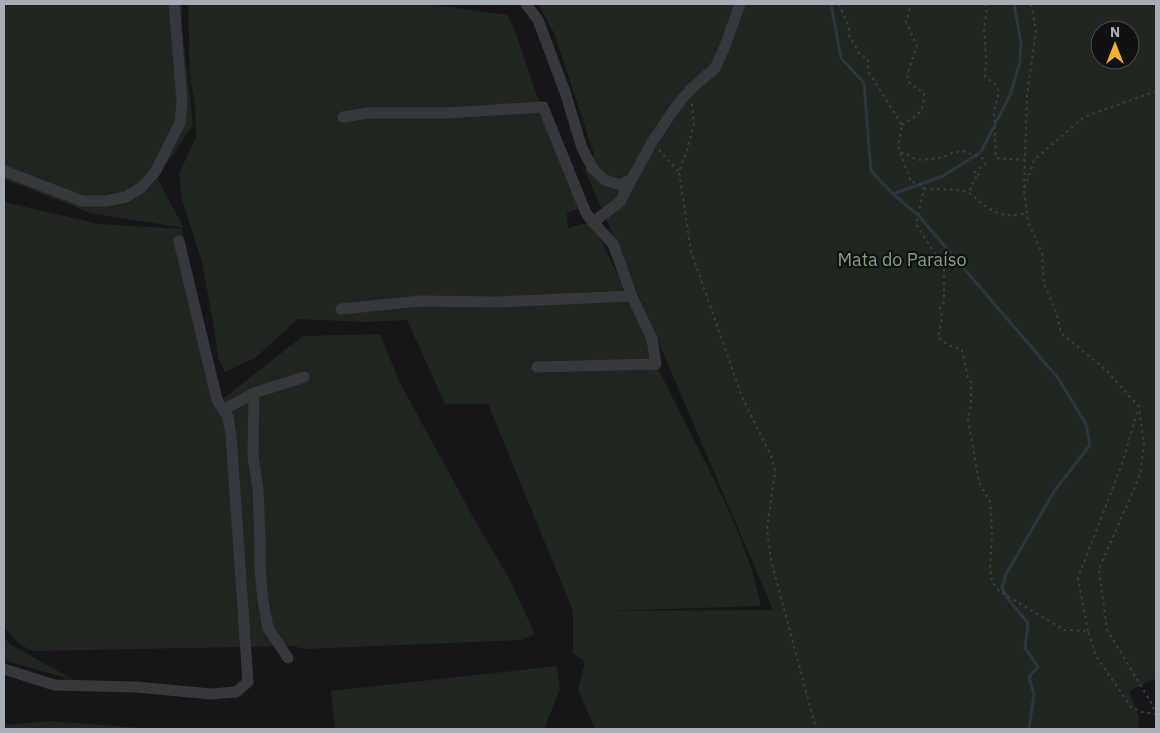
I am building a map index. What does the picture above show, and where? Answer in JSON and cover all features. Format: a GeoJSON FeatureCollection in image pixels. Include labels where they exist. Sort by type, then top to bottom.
{"type":"FeatureCollection","features":[{"type":"Feature","properties":{"kind":"street"},"geometry":{"type":"LineString","coordinates":[[4,171],[82,201],[106,201],[126,197],[142,187],[155,172],[180,123],[182,101],[174,4]]}},
{"type":"Feature","properties":{"kind":"street"},"geometry":{"type":"LineString","coordinates":[[526,4],[538,20],[565,92],[582,148],[593,169],[605,180],[620,185],[632,180]]}},
{"type":"Feature","properties":{"kind":"street"},"geometry":{"type":"LineString","coordinates":[[593,222],[620,202],[652,142],[677,105],[691,89],[715,68],[740,4]]}},
{"type":"Feature","properties":{"kind":"street"},"geometry":{"type":"LineString","coordinates":[[343,117],[368,113],[446,113],[543,107],[586,213],[613,244],[632,296],[652,339],[656,364],[537,367]]}},
{"type":"Feature","properties":{"kind":"street"},"geometry":{"type":"LineString","coordinates":[[4,669],[54,685],[136,687],[211,694],[236,692],[248,682],[231,435],[228,417],[217,400],[180,241]]}},
{"type":"Feature","properties":{"kind":"street"},"geometry":{"type":"LineString","coordinates":[[341,309],[420,301],[496,302],[632,296]]}},
{"type":"Feature","properties":{"kind":"street"},"geometry":{"type":"LineString","coordinates":[[223,410],[254,392],[304,377]]}},
{"type":"Feature","properties":{"kind":"street"},"geometry":{"type":"LineString","coordinates":[[254,392],[253,456],[258,490],[260,569],[263,602],[268,628],[288,658]]}},
{"type":"Feature","properties":{"kind":"path"},"geometry":{"type":"LineString","coordinates":[[839,4],[849,28],[849,35],[859,53],[868,59],[868,71],[902,125],[898,146],[910,182],[922,184],[924,190],[916,224],[944,268],[944,302],[940,308],[942,317],[938,338],[962,350],[968,378],[971,382],[968,420],[979,482],[990,502],[992,532],[990,568],[992,581],[999,591],[1064,630],[1088,631]]}},
{"type":"Feature","properties":{"kind":"path"},"geometry":{"type":"LineString","coordinates":[[902,125],[919,114],[924,106],[924,93],[910,84],[907,75],[917,46],[906,22],[911,4]]}},
{"type":"Feature","properties":{"kind":"path"},"geometry":{"type":"LineString","coordinates":[[986,4],[984,29],[985,77],[996,84],[998,92],[994,111],[996,158],[1025,160]]}},
{"type":"Feature","properties":{"kind":"path"},"geometry":{"type":"LineString","coordinates":[[1031,4],[1036,31],[1027,95],[1024,190],[1028,222],[1042,253],[1044,284],[1057,314],[1061,333],[1106,370],[1139,407],[1144,445],[1140,475],[1099,569],[1107,630],[1152,704],[1155,714],[1142,712],[1132,707],[1096,656],[1088,631],[1078,578],[1122,464],[1139,407]]}},
{"type":"Feature","properties":{"kind":"path"},"geometry":{"type":"LineString","coordinates":[[691,89],[694,124],[679,172],[691,251],[742,397],[772,458],[775,472],[767,529],[771,560],[816,729]]}},
{"type":"Feature","properties":{"kind":"path"},"geometry":{"type":"LineString","coordinates":[[1024,190],[1034,160],[1084,117],[1156,90]]}},
{"type":"Feature","properties":{"kind":"path"},"geometry":{"type":"LineString","coordinates":[[652,142],[679,172]]}},
{"type":"Feature","properties":{"kind":"path"},"geometry":{"type":"LineString","coordinates":[[900,152],[918,160],[941,158],[952,153],[964,151],[984,159],[985,164],[974,173],[980,175],[975,178],[969,193]]}},
{"type":"Feature","properties":{"kind":"path"},"geometry":{"type":"LineString","coordinates":[[924,190],[960,190],[969,193],[1003,215],[1012,216],[1027,212]]}},
{"type":"Feature","properties":{"kind":"green space"},"geometry":{"type":"Polygon","coordinates":[[[4,4],[182,4],[182,28],[193,125],[157,178],[184,228],[90,213],[4,179],[4,4]]]}},
{"type":"Feature","properties":{"kind":"green space","name":"Mata do Paraíso"},"geometry":{"type":"Polygon","coordinates":[[[188,4],[428,4],[507,15],[514,28],[537,96],[581,208],[567,213],[568,228],[587,223],[597,232],[648,339],[659,370],[731,515],[753,575],[761,606],[604,611],[773,610],[585,170],[594,154],[554,33],[538,4],[1156,4],[1156,678],[1129,691],[1139,717],[1138,729],[595,729],[578,690],[585,662],[573,653],[573,611],[488,404],[445,404],[407,320],[367,322],[298,319],[255,358],[225,372],[218,358],[202,262],[182,200],[179,174],[196,137],[195,105],[190,75],[188,4]]]}},
{"type":"Feature","properties":{"kind":"green space"},"geometry":{"type":"Polygon","coordinates":[[[4,202],[99,224],[182,229],[223,399],[303,336],[380,334],[399,381],[473,517],[510,580],[535,634],[521,640],[305,649],[292,646],[33,651],[19,644],[4,627],[4,202]]]}},
{"type":"Feature","properties":{"kind":"green space"},"geometry":{"type":"Polygon","coordinates":[[[4,637],[10,644],[76,681],[4,660],[4,637]]]}},
{"type":"Feature","properties":{"kind":"green space"},"geometry":{"type":"Polygon","coordinates":[[[557,666],[560,689],[544,729],[335,729],[331,691],[557,666]]]}},
{"type":"Feature","properties":{"kind":"green space"},"geometry":{"type":"Polygon","coordinates":[[[50,721],[154,729],[4,729],[4,725],[50,721]]]}},
{"type":"Feature","properties":{"kind":"waterway"},"geometry":{"type":"LineString","coordinates":[[831,4],[841,58],[864,83],[871,171],[893,194],[918,215],[1058,378],[1086,424],[1090,445],[1055,490],[1006,574],[1002,588],[1008,599],[1028,623],[1025,648],[1038,667],[1029,677],[1034,694],[1029,729]]}},
{"type":"Feature","properties":{"kind":"waterway"},"geometry":{"type":"LineString","coordinates":[[893,194],[943,176],[981,152],[1010,95],[1020,62],[1021,43],[1014,4]]}}]}
